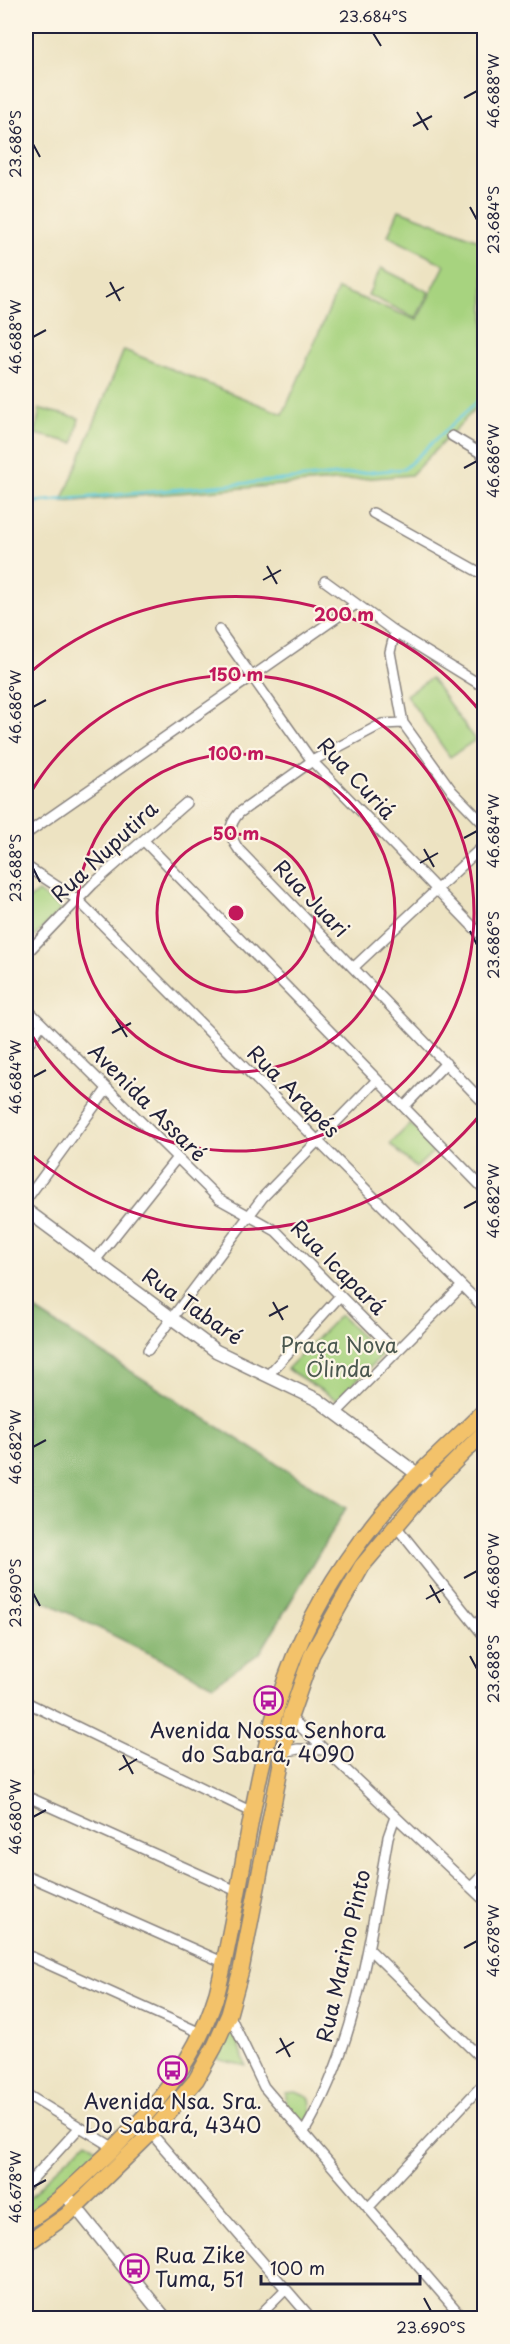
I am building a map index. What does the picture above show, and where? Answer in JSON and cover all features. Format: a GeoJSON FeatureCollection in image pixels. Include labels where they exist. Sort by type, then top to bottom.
{"type":"FeatureCollection","features":[{"type":"Feature","properties":{"kind":"main road"},"geometry":{"type":"LineString","coordinates":[[26,2244],[75,2208],[169,2089],[203,2034],[225,1963],[252,1812],[272,1726],[286,1677],[302,1641],[350,1557],[380,1516],[418,1475],[484,1411]]}},
{"type":"Feature","properties":{"kind":"main road"},"geometry":{"type":"LineString","coordinates":[[26,2222],[120,2153],[152,2133],[196,2080],[229,2014],[290,1717],[312,1654],[336,1608],[362,1566],[395,1525],[484,1432]]}},
{"type":"Feature","properties":{"kind":"street"},"geometry":{"type":"LineString","coordinates":[[452,436],[484,455]]}},
{"type":"Feature","properties":{"kind":"street"},"geometry":{"type":"LineString","coordinates":[[373,513],[484,575]]}},
{"type":"Feature","properties":{"kind":"street"},"geometry":{"type":"LineString","coordinates":[[325,581],[395,633],[484,687]]}},
{"type":"Feature","properties":{"kind":"street"},"geometry":{"type":"LineString","coordinates":[[26,834],[356,604]]}},
{"type":"Feature","properties":{"kind":"street","name":"Rua Curiá"},"geometry":{"type":"LineString","coordinates":[[219,630],[312,761],[484,938]]}},
{"type":"Feature","properties":{"kind":"street"},"geometry":{"type":"LineString","coordinates":[[395,633],[390,652],[403,723],[452,790],[484,824]]}},
{"type":"Feature","properties":{"kind":"street","name":"Rua Juari"},"geometry":{"type":"LineString","coordinates":[[403,723],[382,724],[312,761],[239,813],[231,822],[230,832],[239,850],[484,1103]]}},
{"type":"Feature","properties":{"kind":"street","name":"Rua Nuputira"},"geometry":{"type":"LineString","coordinates":[[26,954],[78,900],[186,803]]}},
{"type":"Feature","properties":{"kind":"street"},"geometry":{"type":"LineString","coordinates":[[144,841],[484,1189]]}},
{"type":"Feature","properties":{"kind":"street"},"geometry":{"type":"LineString","coordinates":[[353,968],[484,845]]}},
{"type":"Feature","properties":{"kind":"street","name":"Rua Arapés"},"geometry":{"type":"LineString","coordinates":[[26,867],[78,900],[484,1308]]}},
{"type":"Feature","properties":{"kind":"street","name":"Avenida Assaré"},"geometry":{"type":"LineString","coordinates":[[26,1008],[176,1159],[219,1199],[249,1217]]}},
{"type":"Feature","properties":{"kind":"street"},"geometry":{"type":"LineString","coordinates":[[26,1047],[42,1024]]}},
{"type":"Feature","properties":{"kind":"street"},"geometry":{"type":"LineString","coordinates":[[404,1107],[447,1064]]}},
{"type":"Feature","properties":{"kind":"street"},"geometry":{"type":"LineString","coordinates":[[148,1350],[263,1197],[377,1080]]}},
{"type":"Feature","properties":{"kind":"street"},"geometry":{"type":"LineString","coordinates":[[26,1200],[107,1089]]}},
{"type":"Feature","properties":{"kind":"street"},"geometry":{"type":"LineString","coordinates":[[94,1262],[176,1159]]}},
{"type":"Feature","properties":{"kind":"street","name":"Rua Tabaré"},"geometry":{"type":"LineString","coordinates":[[26,1210],[216,1351],[268,1375],[337,1412],[432,1485]]}},
{"type":"Feature","properties":{"kind":"street","name":"Rua Icapará"},"geometry":{"type":"LineString","coordinates":[[249,1217],[276,1231],[396,1352]]}},
{"type":"Feature","properties":{"kind":"street"},"geometry":{"type":"LineString","coordinates":[[337,1412],[462,1286]]}},
{"type":"Feature","properties":{"kind":"street"},"geometry":{"type":"LineString","coordinates":[[268,1375],[340,1296]]}},
{"type":"Feature","properties":{"kind":"street"},"geometry":{"type":"LineString","coordinates":[[395,1525],[484,1636]]}},
{"type":"Feature","properties":{"kind":"street"},"geometry":{"type":"LineString","coordinates":[[26,1702],[252,1812]]}},
{"type":"Feature","properties":{"kind":"street"},"geometry":{"type":"LineString","coordinates":[[290,1717],[484,1900]]}},
{"type":"Feature","properties":{"kind":"street"},"geometry":{"type":"LineString","coordinates":[[284,1752],[326,1750]]}},
{"type":"Feature","properties":{"kind":"street"},"geometry":{"type":"LineString","coordinates":[[26,1796],[238,1892]]}},
{"type":"Feature","properties":{"kind":"street","name":"Rua Marino Pinto"},"geometry":{"type":"LineString","coordinates":[[304,2132],[342,2052],[356,2005],[388,1836],[395,1817]]}},
{"type":"Feature","properties":{"kind":"street"},"geometry":{"type":"LineString","coordinates":[[471,1887],[484,1874]]}},
{"type":"Feature","properties":{"kind":"street"},"geometry":{"type":"LineString","coordinates":[[26,1875],[225,1963]]}},
{"type":"Feature","properties":{"kind":"street"},"geometry":{"type":"LineString","coordinates":[[368,1948],[484,2061]]}},
{"type":"Feature","properties":{"kind":"street"},"geometry":{"type":"LineString","coordinates":[[32,1957],[203,2034]]}},
{"type":"Feature","properties":{"kind":"street"},"geometry":{"type":"LineString","coordinates":[[229,2014],[264,2087],[368,2208],[456,2316]]}},
{"type":"Feature","properties":{"kind":"street"},"geometry":{"type":"LineString","coordinates":[[368,2208],[484,2084]]}},
{"type":"Feature","properties":{"kind":"street"},"geometry":{"type":"LineString","coordinates":[[26,2094],[120,2153]]}},
{"type":"Feature","properties":{"kind":"street"},"geometry":{"type":"LineString","coordinates":[[26,2186],[80,2127]]}},
{"type":"Feature","properties":{"kind":"street"},"geometry":{"type":"LineString","coordinates":[[152,2133],[311,2319]]}},
{"type":"Feature","properties":{"kind":"street"},"geometry":{"type":"LineString","coordinates":[[65,2194],[165,2319]]}},
{"type":"Feature","properties":{"kind":"street"},"geometry":{"type":"LineString","coordinates":[[257,2319],[286,2289]]}},
{"type":"Feature","properties":{"kind":"green space"},"geometry":{"type":"Polygon","coordinates":[[[399,210],[484,242],[484,400],[411,475],[62,502],[124,350],[283,414],[338,289],[417,320],[445,265],[388,236],[399,210]]]}},
{"type":"Feature","properties":{"kind":"green space"},"geometry":{"type":"Polygon","coordinates":[[[381,268],[429,292],[416,318],[368,295],[381,268]]]}},
{"type":"Feature","properties":{"kind":"green space"},"geometry":{"type":"Polygon","coordinates":[[[40,409],[79,418],[74,443],[35,434],[40,409]]]}},
{"type":"Feature","properties":{"kind":"green space"},"geometry":{"type":"Polygon","coordinates":[[[431,678],[475,740],[450,757],[406,695],[431,678]]]}},
{"type":"Feature","properties":{"kind":"green space"},"geometry":{"type":"Polygon","coordinates":[[[38,892],[62,909],[26,945],[26,902],[38,892]]]}},
{"type":"Feature","properties":{"kind":"green space"},"geometry":{"type":"Polygon","coordinates":[[[410,1124],[437,1148],[416,1168],[390,1144],[410,1124]]]}},
{"type":"Feature","properties":{"kind":"green space"},"geometry":{"type":"Polygon","coordinates":[[[33,1309],[346,1508],[260,1653],[213,1685],[26,1592],[26,1317],[33,1309]]]}},
{"type":"Feature","properties":{"kind":"green space","name":"Praça Nova Olinda"},"geometry":{"type":"Polygon","coordinates":[[[340,1315],[381,1356],[337,1400],[287,1369],[340,1315]]]}},
{"type":"Feature","properties":{"kind":"green space"},"geometry":{"type":"Polygon","coordinates":[[[231,2026],[246,2066],[216,2059],[231,2026]]]}},
{"type":"Feature","properties":{"kind":"green space"},"geometry":{"type":"Polygon","coordinates":[[[296,2092],[310,2098],[312,2113],[302,2127],[286,2109],[286,2093],[296,2092]]]}},
{"type":"Feature","properties":{"kind":"green space"},"geometry":{"type":"Polygon","coordinates":[[[87,2141],[103,2153],[26,2218],[26,2200],[87,2141]]]}},
{"type":"Feature","properties":{"kind":"waterway"},"geometry":{"type":"LineString","coordinates":[[26,510],[36,502],[404,469],[484,395]]}},
{"type":"Feature","properties":{"kind":"place","name":"Avenida Nossa Senhora do Sabará, 4090"},"geometry":{"type":"Point","coordinates":[268,1700]}},
{"type":"Feature","properties":{"kind":"place","name":"Avenida Nsa. Sra. Do Sabará, 4340"},"geometry":{"type":"Point","coordinates":[173,2071]}},
{"type":"Feature","properties":{"kind":"place","name":"Rua Zike Tuma, 51"},"geometry":{"type":"Point","coordinates":[134,2268]}}]}
